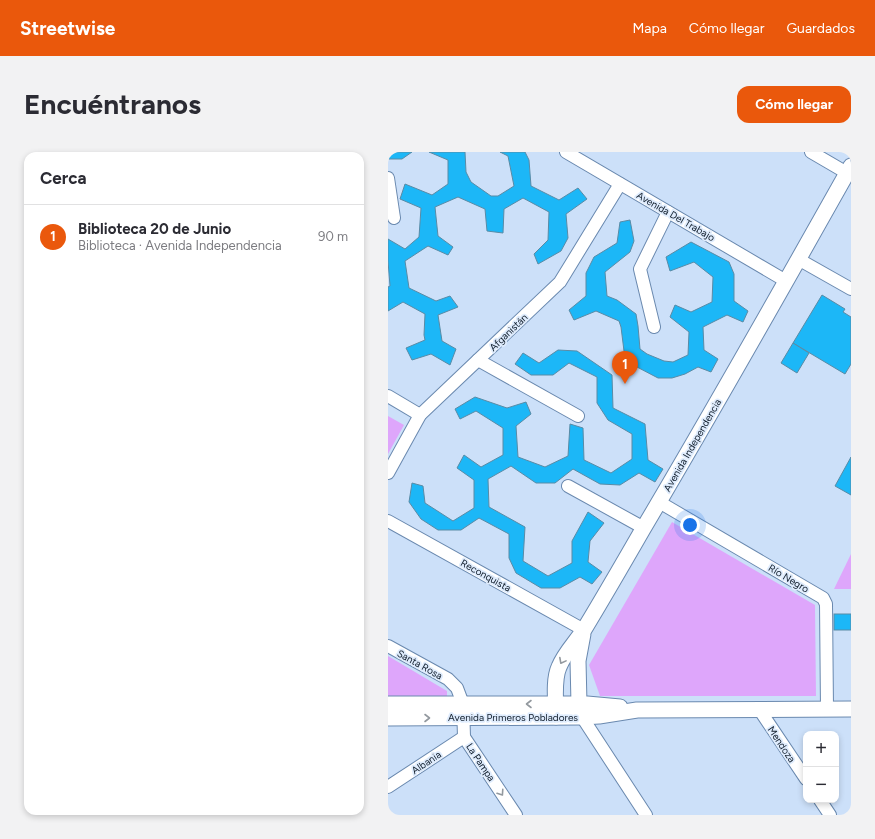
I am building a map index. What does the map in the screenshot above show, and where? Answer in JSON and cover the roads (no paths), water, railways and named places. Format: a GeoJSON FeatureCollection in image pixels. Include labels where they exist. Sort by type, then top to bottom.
{"type":"FeatureCollection","features":[{"type":"Feature","properties":{"kind":"street"},"geometry":{"type":"LineString","coordinates":[[811,152],[849,169]]}},
{"type":"Feature","properties":{"kind":"street","name":"Avenida Del Trabajo"},"geometry":{"type":"LineString","coordinates":[[571,153],[620,184],[786,281]]}},
{"type":"Feature","properties":{"kind":"street","name":"Avenida Independencia"},"geometry":{"type":"LineString","coordinates":[[556,710],[556,680],[559,666],[584,630],[644,528],[849,169]]}},
{"type":"Feature","properties":{"kind":"street"},"geometry":{"type":"LineString","coordinates":[[388,178],[394,218]]}},
{"type":"Feature","properties":{"kind":"street","name":"Afganistán"},"geometry":{"type":"LineString","coordinates":[[388,473],[420,415],[560,282],[620,184]]}},
{"type":"Feature","properties":{"kind":"street"},"geometry":{"type":"LineString","coordinates":[[654,327],[640,269],[668,212]]}},
{"type":"Feature","properties":{"kind":"street"},"geometry":{"type":"LineString","coordinates":[[798,260],[851,289]]}},
{"type":"Feature","properties":{"kind":"street"},"geometry":{"type":"LineString","coordinates":[[478,360],[578,416]]}},
{"type":"Feature","properties":{"kind":"street"},"geometry":{"type":"LineString","coordinates":[[388,396],[420,415]]}},
{"type":"Feature","properties":{"kind":"street"},"geometry":{"type":"LineString","coordinates":[[568,486],[644,528]]}},
{"type":"Feature","properties":{"kind":"street","name":"Río Negro"},"geometry":{"type":"LineString","coordinates":[[659,502],[822,598],[826,604],[827,709]]}},
{"type":"Feature","properties":{"kind":"street","name":"Reconquista"},"geometry":{"type":"LineString","coordinates":[[388,521],[584,630]]}},
{"type":"Feature","properties":{"kind":"street","name":"Avenida Independencia"},"geometry":{"type":"LineString","coordinates":[[578,712],[578,661],[584,630]]}},
{"type":"Feature","properties":{"kind":"street","name":"Santa Rosa"},"geometry":{"type":"LineString","coordinates":[[388,646],[448,679],[457,688],[464,711]]}},
{"type":"Feature","properties":{"kind":"street","name":"Avenida Primeros Pobladores"},"geometry":{"type":"LineString","coordinates":[[388,704],[464,711]]}},
{"type":"Feature","properties":{"kind":"street","name":"Mendoza"},"geometry":{"type":"LineString","coordinates":[[759,709],[803,775]]}},
{"type":"Feature","properties":{"kind":"street","name":"Avenida Primeros Pobladores"},"geometry":{"type":"LineString","coordinates":[[388,718],[464,711],[556,710],[599,716],[637,710],[851,709]]}},
{"type":"Feature","properties":{"kind":"street","name":"La Pampa"},"geometry":{"type":"LineString","coordinates":[[464,711],[464,737],[516,815]]}},
{"type":"Feature","properties":{"kind":"street"},"geometry":{"type":"LineString","coordinates":[[578,712],[646,815]]}},
{"type":"Feature","properties":{"kind":"street","name":"Albania"},"geometry":{"type":"LineString","coordinates":[[388,787],[464,737]]}},
{"type":"Feature","properties":{"kind":"street"},"geometry":{"type":"LineString","coordinates":[[822,803],[828,814]]}},
{"type":"Feature","properties":{"kind":"place","name":"Biblioteca 20 de Junio"},"geometry":{"type":"Point","coordinates":[625,384]}}]}
